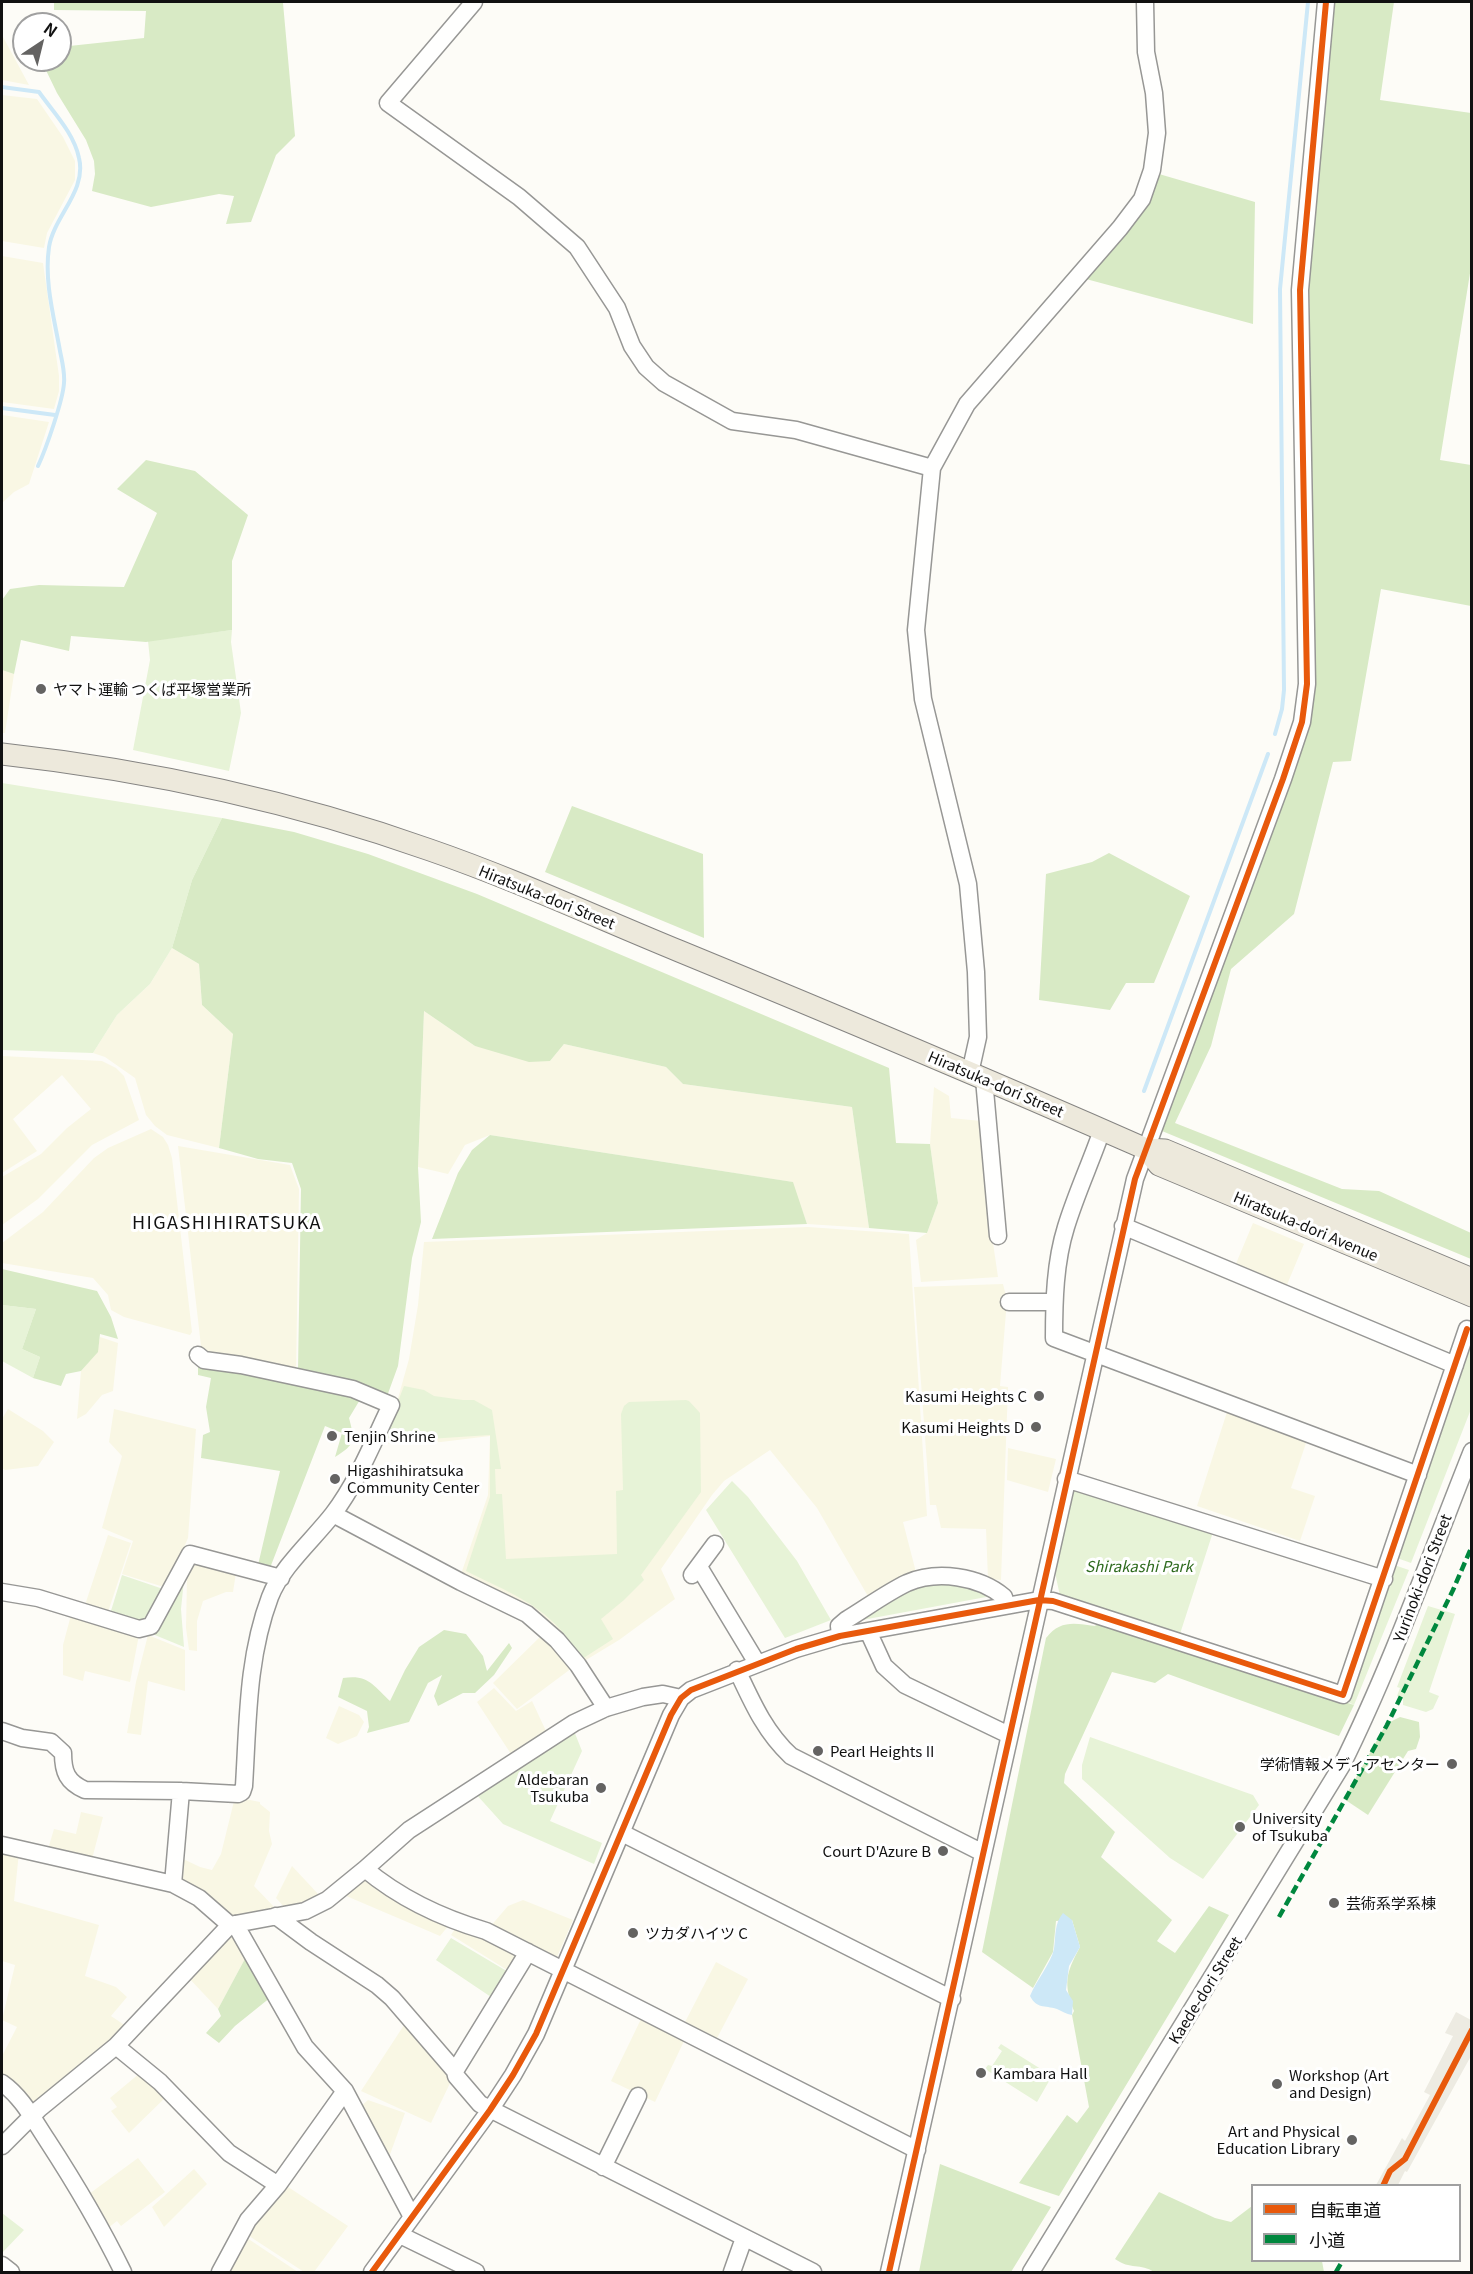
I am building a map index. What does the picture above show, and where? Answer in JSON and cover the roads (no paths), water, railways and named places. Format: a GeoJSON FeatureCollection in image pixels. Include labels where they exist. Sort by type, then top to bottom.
{"type":"FeatureCollection","features":[{"type":"Feature","properties":{"kind":"main road","name":"Hiratsuka-dori Street"},"geometry":{"type":"LineString","coordinates":[[2,754],[79,764],[168,780],[292,808],[432,850],[1102,1130]]}},
{"type":"Feature","properties":{"kind":"main road","name":"Hiratsuka-dori Avenue"},"geometry":{"type":"LineString","coordinates":[[1102,1130],[1146,1149],[1165,1150],[1472,1279]]}},
{"type":"Feature","properties":{"kind":"main road","name":"Hiratsuka-dori Avenue"},"geometry":{"type":"LineString","coordinates":[[1146,1149],[1159,1165],[1472,1296]]}},
{"type":"Feature","properties":{"kind":"street"},"geometry":{"type":"LineString","coordinates":[[474,2],[388,102],[519,197],[577,247],[617,308],[632,346],[646,367],[664,383],[732,421],[796,430],[932,468]]}},
{"type":"Feature","properties":{"kind":"street"},"geometry":{"type":"LineString","coordinates":[[998,1236],[977,1076],[976,972],[968,884],[923,699],[916,630],[932,468],[966,404],[1120,228],[1142,199],[1152,170],[1157,133],[1154,93],[1146,52],[1145,2]]}},
{"type":"Feature","properties":{"kind":"street"},"geometry":{"type":"LineString","coordinates":[[889,2272],[1135,1179],[1302,722],[1307,684],[1300,290],[1326,2]]}},
{"type":"Feature","properties":{"kind":"street"},"geometry":{"type":"LineString","coordinates":[[1102,1130],[1065,1228],[1054,1302],[1054,1338],[1418,1474]]}},
{"type":"Feature","properties":{"kind":"street"},"geometry":{"type":"LineString","coordinates":[[1123,1226],[1455,1365]]}},
{"type":"Feature","properties":{"kind":"street"},"geometry":{"type":"LineString","coordinates":[[1009,1302],[1054,1302]]}},
{"type":"Feature","properties":{"kind":"street"},"geometry":{"type":"LineString","coordinates":[[372,2272],[490,2110],[536,2034],[659,1741],[681,1698],[691,1690],[737,1670],[840,1636],[1039,1600],[1053,1601],[1343,1695],[1467,1329]]}},
{"type":"Feature","properties":{"kind":"street"},"geometry":{"type":"LineString","coordinates":[[2,1731],[22,1738],[51,1742],[63,1753],[63,1768],[67,1778],[85,1790],[238,1794],[244,1789],[249,1685],[253,1659],[271,1595],[281,1578],[333,1514],[354,1483],[391,1406],[353,1389],[241,1365],[204,1360],[198,1355]]}},
{"type":"Feature","properties":{"kind":"street","name":"Yurinoki-dori Street"},"geometry":{"type":"LineString","coordinates":[[1372,1704],[1472,1451]]}},
{"type":"Feature","properties":{"kind":"street"},"geometry":{"type":"LineString","coordinates":[[1066,1479],[1384,1579]]}},
{"type":"Feature","properties":{"kind":"street"},"geometry":{"type":"LineString","coordinates":[[333,1514],[527,1614],[557,1640],[571,1656],[606,1708]]}},
{"type":"Feature","properties":{"kind":"street"},"geometry":{"type":"LineString","coordinates":[[715,1544],[695,1571],[757,1663]]}},
{"type":"Feature","properties":{"kind":"street"},"geometry":{"type":"LineString","coordinates":[[2,1592],[38,1598],[139,1629],[146,1629],[150,1626],[190,1554],[281,1578]]}},
{"type":"Feature","properties":{"kind":"street"},"geometry":{"type":"LineString","coordinates":[[840,1636],[839,1626],[846,1620],[906,1584],[933,1577],[978,1581],[992,1587],[1004,1597],[1005,1605]]}},
{"type":"Feature","properties":{"kind":"street"},"geometry":{"type":"LineString","coordinates":[[868,1631],[884,1666],[892,1676],[905,1685],[1009,1735]]}},
{"type":"Feature","properties":{"kind":"street"},"geometry":{"type":"LineString","coordinates":[[737,1670],[761,1721],[780,1746],[791,1756],[983,1853]]}},
{"type":"Feature","properties":{"kind":"street"},"geometry":{"type":"LineString","coordinates":[[2,2146],[31,2116],[116,2046],[233,1925],[305,1911],[327,1900],[409,1830],[574,1724],[606,1708],[643,1697],[663,1694],[681,1698]]}},
{"type":"Feature","properties":{"kind":"street","name":"Kaede-dori Street"},"geometry":{"type":"LineString","coordinates":[[1031,2272],[1328,1792],[1372,1704]]}},
{"type":"Feature","properties":{"kind":"street"},"geometry":{"type":"LineString","coordinates":[[173,1884],[182,1791]]}},
{"type":"Feature","properties":{"kind":"street"},"geometry":{"type":"LineString","coordinates":[[622,1833],[952,1999]]}},
{"type":"Feature","properties":{"kind":"street"},"geometry":{"type":"LineString","coordinates":[[2,1845],[173,1884],[200,1898],[233,1925],[305,2047],[345,2091],[412,2217]]}},
{"type":"Feature","properties":{"kind":"street"},"geometry":{"type":"LineString","coordinates":[[365,1869],[407,1899],[455,1922],[486,1931],[917,2150]]}},
{"type":"Feature","properties":{"kind":"street"},"geometry":{"type":"LineString","coordinates":[[276,1916],[377,1985],[392,1998],[455,2071],[456,2076],[476,2100],[490,2110],[813,2272]]}},
{"type":"Feature","properties":{"kind":"street"},"geometry":{"type":"LineString","coordinates":[[455,2071],[528,1952]]}},
{"type":"Feature","properties":{"kind":"street"},"geometry":{"type":"LineString","coordinates":[[116,2046],[160,2082],[230,2153],[278,2185]]}},
{"type":"Feature","properties":{"kind":"street"},"geometry":{"type":"LineString","coordinates":[[2,2083],[22,2101],[92,2214],[123,2272]]}},
{"type":"Feature","properties":{"kind":"street"},"geometry":{"type":"LineString","coordinates":[[220,2272],[248,2220],[278,2185],[345,2091]]}},
{"type":"Feature","properties":{"kind":"street"},"geometry":{"type":"LineString","coordinates":[[603,2167],[638,2096]]}},
{"type":"Feature","properties":{"kind":"street"},"geometry":{"type":"LineString","coordinates":[[400,2235],[476,2272]]}},
{"type":"Feature","properties":{"kind":"street"},"geometry":{"type":"LineString","coordinates":[[732,2272],[744,2238]]}},
{"type":"Feature","properties":{"kind":"street"},"geometry":{"type":"LineString","coordinates":[[2,2265],[11,2272]]}},
{"type":"Feature","properties":{"kind":"water"},"geometry":{"type":"Polygon","coordinates":[[[1063,1913],[1072,1920],[1080,1947],[1069,1966],[1066,1990],[1073,2001],[1072,2015],[1038,2005],[1030,1996],[1054,1949],[1057,1926],[1063,1913]]]}},
{"type":"Feature","properties":{"kind":"waterway"},"geometry":{"type":"LineString","coordinates":[[1275,734],[1282,709],[1284,690],[1280,289],[1308,2]]}},
{"type":"Feature","properties":{"kind":"waterway"},"geometry":{"type":"LineString","coordinates":[[2,87],[39,92],[73,140],[79,158],[78,181],[49,247],[49,286],[64,383],[54,424],[38,466]]}},
{"type":"Feature","properties":{"kind":"waterway"},"geometry":{"type":"LineString","coordinates":[[2,408],[55,415]]}},
{"type":"Feature","properties":{"kind":"waterway"},"geometry":{"type":"LineString","coordinates":[[1144,1091],[1268,754]]}},
{"type":"Feature","properties":{"kind":"place","name":"ヤマト運輸 つくば平塚営業所"},"geometry":{"type":"Point","coordinates":[41,689]}},
{"type":"Feature","properties":{"kind":"place","name":"Kasumi Heights C"},"geometry":{"type":"Point","coordinates":[1039,1396]}},
{"type":"Feature","properties":{"kind":"place","name":"Kasumi Heights D"},"geometry":{"type":"Point","coordinates":[1036,1427]}},
{"type":"Feature","properties":{"kind":"place","name":"Tenjin Shrine"},"geometry":{"type":"Point","coordinates":[332,1436]}},
{"type":"Feature","properties":{"kind":"place","name":"Higashihiratsuka Community Center"},"geometry":{"type":"Point","coordinates":[335,1479]}},
{"type":"Feature","properties":{"kind":"place","name":"Pearl Heights II"},"geometry":{"type":"Point","coordinates":[818,1751]}},
{"type":"Feature","properties":{"kind":"place","name":"学術情報メディアセンター"},"geometry":{"type":"Point","coordinates":[1452,1764]}},
{"type":"Feature","properties":{"kind":"place","name":"Aldebaran Tsukuba"},"geometry":{"type":"Point","coordinates":[601,1788]}},
{"type":"Feature","properties":{"kind":"place","name":"University of Tsukuba"},"geometry":{"type":"Point","coordinates":[1240,1827]}},
{"type":"Feature","properties":{"kind":"place","name":"Court D'Azure B"},"geometry":{"type":"Point","coordinates":[943,1851]}},
{"type":"Feature","properties":{"kind":"place","name":"芸術系学系棟"},"geometry":{"type":"Point","coordinates":[1334,1903]}},
{"type":"Feature","properties":{"kind":"place","name":"ツカダハイツ C"},"geometry":{"type":"Point","coordinates":[633,1933]}},
{"type":"Feature","properties":{"kind":"place","name":"Kambara Hall"},"geometry":{"type":"Point","coordinates":[981,2073]}},
{"type":"Feature","properties":{"kind":"place","name":"Workshop (Art and Design)"},"geometry":{"type":"Point","coordinates":[1277,2084]}},
{"type":"Feature","properties":{"kind":"place","name":"Art and Physical Education Library"},"geometry":{"type":"Point","coordinates":[1352,2140]}},
{"type":"Feature","properties":{"kind":"district","name":"HIGASHIHIRATSUKA"},"geometry":{"type":"Point","coordinates":[227,1222]}},
{"type":"Feature","properties":{"kind":"park label","name":"Shirakashi Park"},"geometry":{"type":"Point","coordinates":[1139,1566]}}]}
